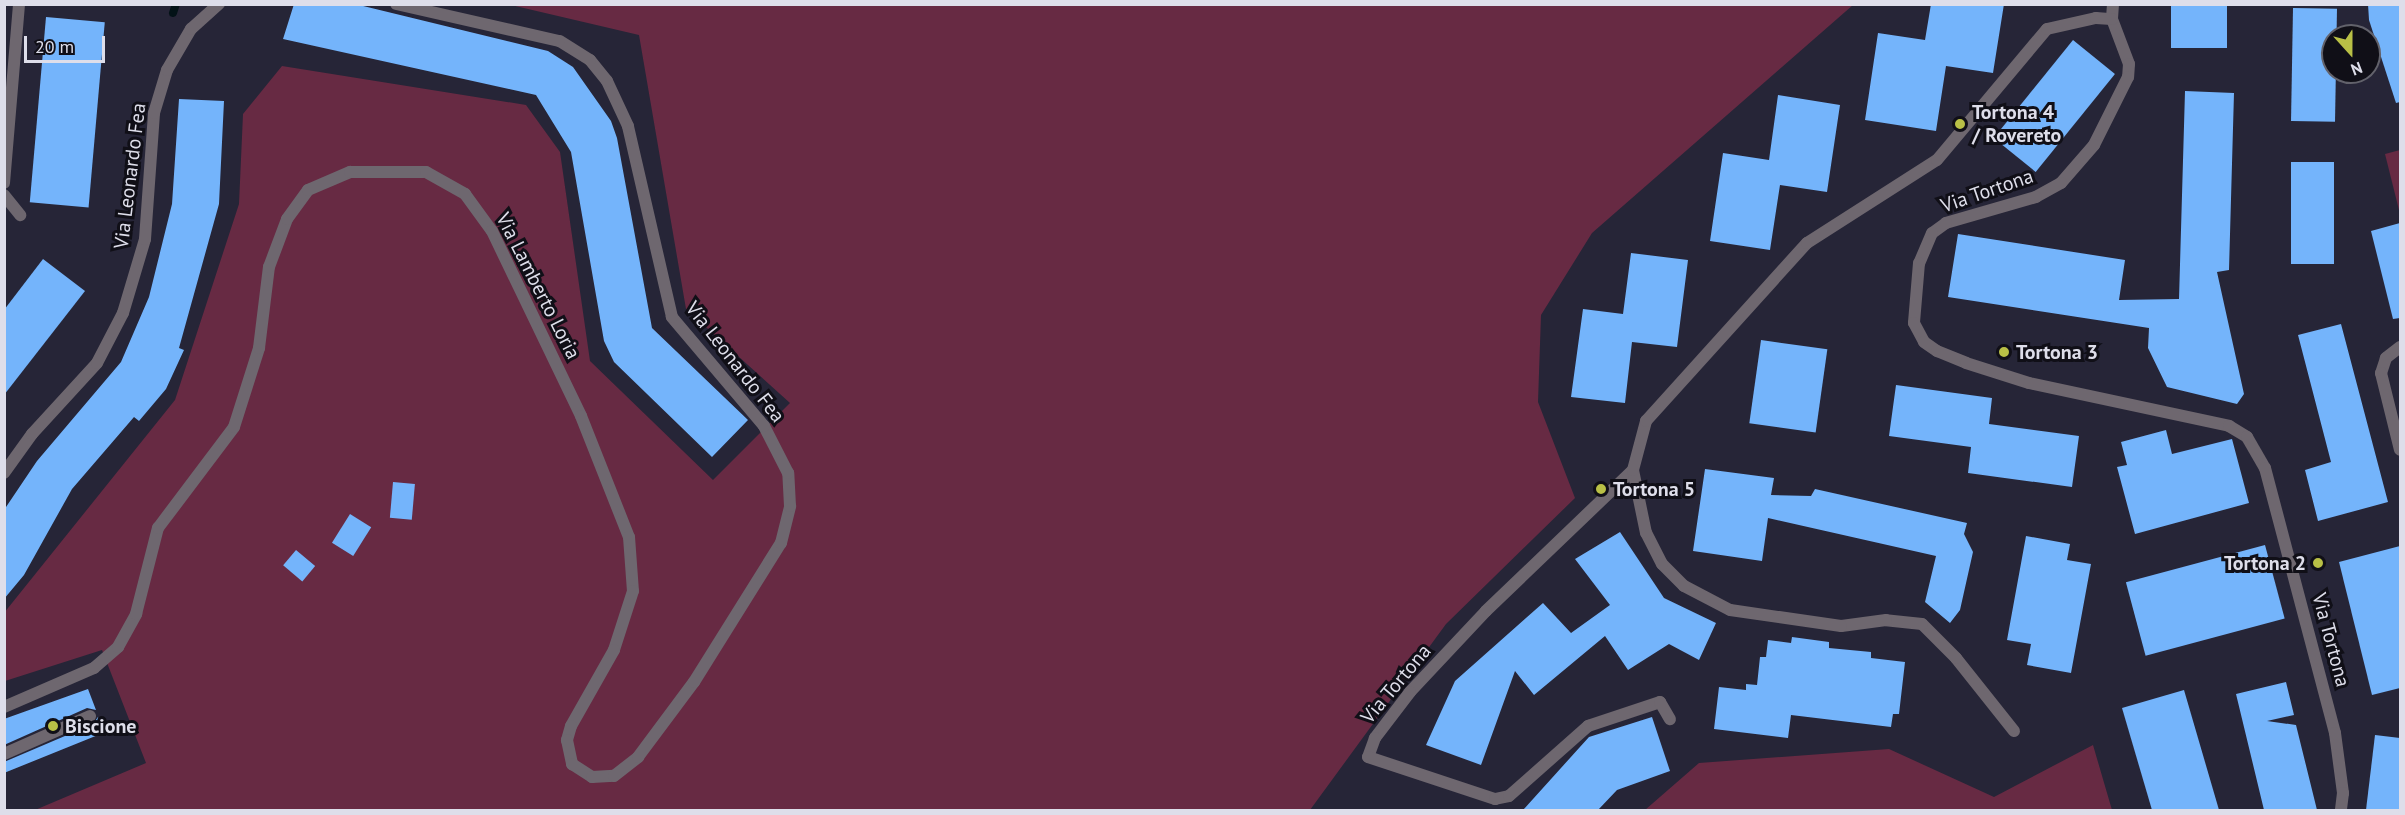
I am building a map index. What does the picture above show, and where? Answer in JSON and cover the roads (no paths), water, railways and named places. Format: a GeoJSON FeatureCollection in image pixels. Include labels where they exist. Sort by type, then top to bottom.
{"type":"FeatureCollection","features":[{"type":"Feature","properties":{"kind":"street"},"geometry":{"type":"LineString","coordinates":[[4,183],[19,4]]}},
{"type":"Feature","properties":{"kind":"street","name":"Via Leonardo Fea"},"geometry":{"type":"LineString","coordinates":[[4,473],[32,435],[97,363],[123,313],[145,239],[154,113],[167,70],[191,29],[219,4]]}},
{"type":"Feature","properties":{"kind":"street","name":"Via Leonardo Fea"},"geometry":{"type":"LineString","coordinates":[[396,4],[559,41],[590,60],[607,81],[628,126],[672,317],[764,426],[788,473],[790,506],[781,543],[694,682],[638,757],[615,776],[592,777],[572,764],[567,740]]}},
{"type":"Feature","properties":{"kind":"street"},"geometry":{"type":"LineString","coordinates":[[2014,731],[1956,658],[1922,624],[1886,620],[1841,626],[1730,610],[1684,586],[1662,564],[1646,533],[1633,470],[1646,421],[1807,243],[1937,160],[2047,29],[2096,18],[2112,19],[2113,4]]}},
{"type":"Feature","properties":{"kind":"street","name":"Via Tortona"},"geometry":{"type":"LineString","coordinates":[[2112,19],[2129,64],[2128,77],[2094,145],[2061,183],[2036,198],[1947,223],[1932,233],[1919,263],[1914,323],[1924,342],[1936,351],[1966,363],[2029,383],[2229,426],[2247,437],[2265,468],[2335,733],[2343,793],[2341,810]]}},
{"type":"Feature","properties":{"kind":"street","name":"Via Lamberto Loria"},"geometry":{"type":"LineString","coordinates":[[4,708],[93,668],[118,647],[136,614],[158,528],[234,427],[258,348],[269,267],[287,219],[308,190],[350,172],[426,172],[465,194],[492,231],[581,416],[629,537],[633,591],[614,650],[571,726],[567,740]]}},
{"type":"Feature","properties":{"kind":"street"},"geometry":{"type":"LineString","coordinates":[[4,195],[20,215]]}},
{"type":"Feature","properties":{"kind":"street"},"geometry":{"type":"LineString","coordinates":[[2400,347],[2386,358],[2381,374],[2400,450]]}},
{"type":"Feature","properties":{"kind":"street","name":"Via Tortona"},"geometry":{"type":"LineString","coordinates":[[1633,470],[1486,611],[1410,692],[1375,738],[1368,757],[1495,799],[1509,796],[1588,726],[1660,702],[1670,718]]}},
{"type":"Feature","properties":{"kind":"street"},"geometry":{"type":"LineString","coordinates":[[4,754],[90,716]]}},
{"type":"Feature","properties":{"kind":"waterway"},"geometry":{"type":"LineString","coordinates":[[173,13],[176,4]]}},
{"type":"Feature","properties":{"kind":"place","name":"Tortona 4 / Rovereto"},"geometry":{"type":"Point","coordinates":[1960,124]}},
{"type":"Feature","properties":{"kind":"place","name":"Tortona 3"},"geometry":{"type":"Point","coordinates":[2004,352]}},
{"type":"Feature","properties":{"kind":"place","name":"Tortona 5"},"geometry":{"type":"Point","coordinates":[1601,489]}},
{"type":"Feature","properties":{"kind":"place","name":"Tortona 2"},"geometry":{"type":"Point","coordinates":[2318,563]}},
{"type":"Feature","properties":{"kind":"place","name":"Biscione"},"geometry":{"type":"Point","coordinates":[53,726]}}]}
